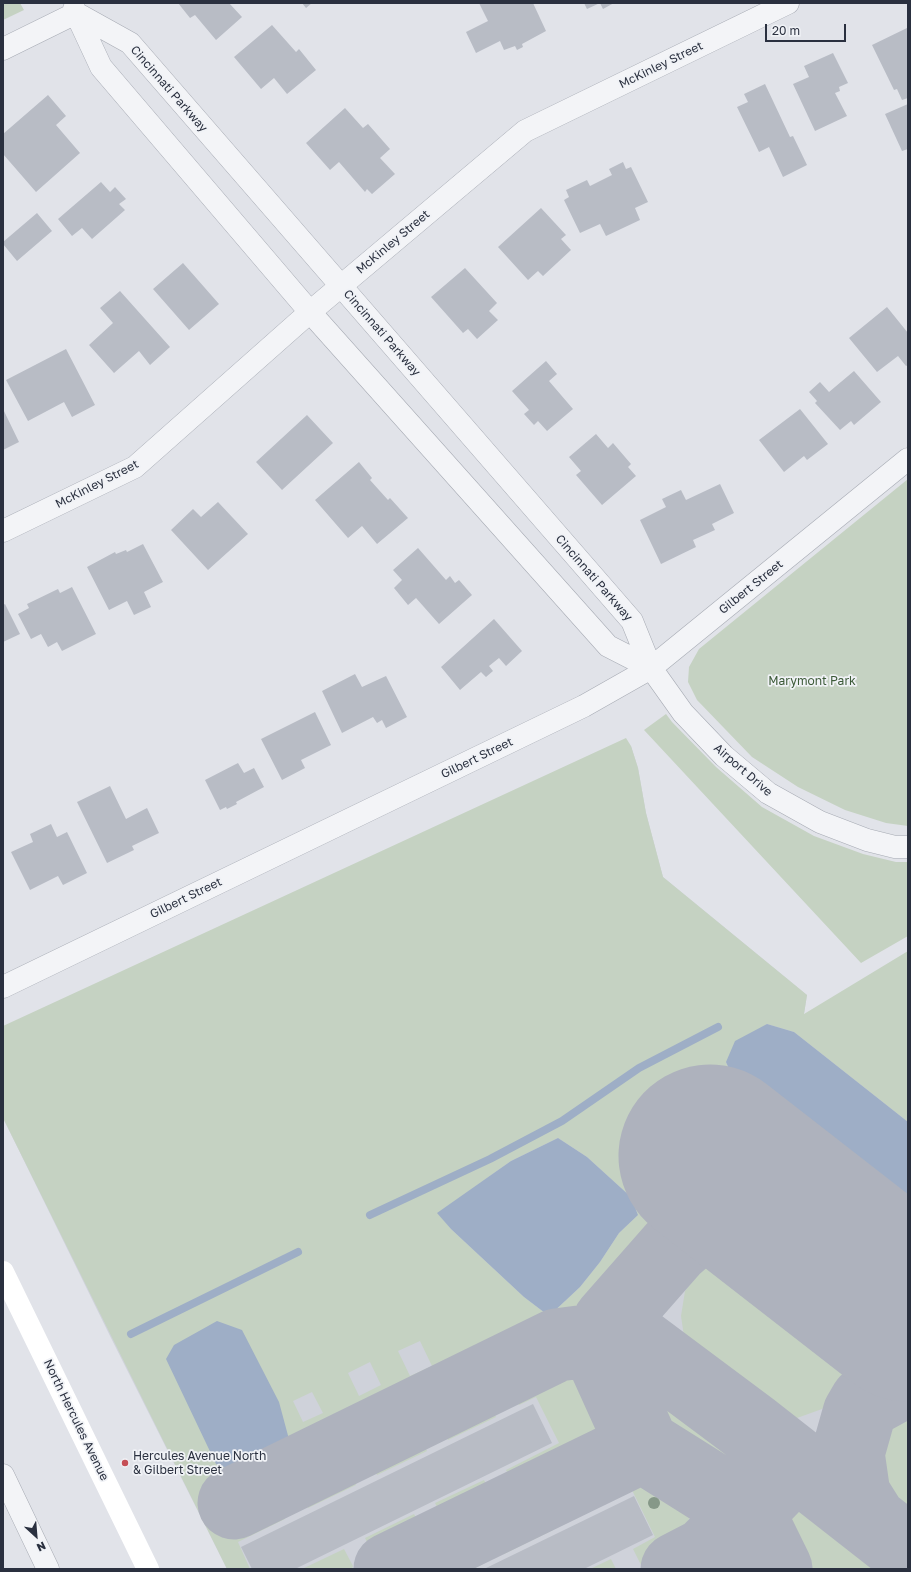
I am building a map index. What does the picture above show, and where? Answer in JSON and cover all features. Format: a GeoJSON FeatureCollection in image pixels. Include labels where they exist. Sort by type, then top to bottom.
{"type":"FeatureCollection","features":[{"type":"Feature","properties":{"kind":"street","name":"McKinley Street"},"geometry":{"type":"LineString","coordinates":[[3,531],[135,467],[310,312],[525,131],[788,3]]}},
{"type":"Feature","properties":{"kind":"street","name":"Cincinnati Parkway"},"geometry":{"type":"LineString","coordinates":[[74,8],[130,43],[632,621],[652,668]]}},
{"type":"Feature","properties":{"kind":"street"},"geometry":{"type":"LineString","coordinates":[[3,49],[74,8],[101,67],[310,312],[608,646],[652,668]]}},
{"type":"Feature","properties":{"kind":"street","name":"Gilbert Street"},"geometry":{"type":"LineString","coordinates":[[3,987],[584,706],[652,668],[908,459]]}},
{"type":"Feature","properties":{"kind":"street","name":"Airport Drive"},"geometry":{"type":"LineString","coordinates":[[652,668],[683,713],[724,756],[768,793],[820,822],[867,840],[895,847],[908,847]]}},
{"type":"Feature","properties":{"kind":"street","name":"North Hercules Avenue"},"geometry":{"type":"LineString","coordinates":[[3,1272],[148,1569]]}},
{"type":"Feature","properties":{"kind":"street"},"geometry":{"type":"LineString","coordinates":[[3,1475],[48,1569]]}},
{"type":"Feature","properties":{"kind":"shaded area"},"geometry":{"type":"Polygon","coordinates":[[[631,746],[638,768],[646,813],[663,877],[807,995],[804,1014],[908,1095],[908,1569],[227,1569],[3,1118],[631,746]]]}},
{"type":"Feature","properties":{"kind":"green space"},"geometry":{"type":"Polygon","coordinates":[[[3,3],[20,3],[24,10],[3,20],[3,3]]]}},
{"type":"Feature","properties":{"kind":"green space","name":"Marymont Park"},"geometry":{"type":"Polygon","coordinates":[[[908,479],[908,826],[886,823],[845,810],[798,787],[752,757],[697,700],[688,682],[689,667],[699,649],[908,479]]]}},
{"type":"Feature","properties":{"kind":"green space"},"geometry":{"type":"Polygon","coordinates":[[[666,714],[716,767],[762,807],[814,836],[863,854],[896,862],[908,862],[908,936],[861,963],[644,730],[666,714]]]}},
{"type":"Feature","properties":{"kind":"green space"},"geometry":{"type":"Polygon","coordinates":[[[626,738],[631,746],[638,768],[646,813],[663,877],[807,995],[804,1014],[908,951],[908,1122],[794,1032],[767,1024],[726,1062],[733,1078],[908,1219],[908,1249],[739,1115],[572,1323],[558,1333],[225,1495],[237,1518],[269,1502],[277,1503],[285,1519],[238,1542],[250,1569],[227,1569],[3,1118],[3,1026],[626,738]],[[558,1138],[511,1161],[438,1213],[451,1229],[524,1297],[549,1316],[580,1287],[600,1262],[619,1233],[638,1215],[631,1197],[587,1157],[558,1138]],[[420,1341],[398,1351],[410,1376],[432,1366],[420,1341]],[[370,1362],[348,1373],[359,1396],[381,1385],[370,1362]],[[312,1392],[293,1401],[303,1422],[323,1413],[312,1392]]]}},
{"type":"Feature","properties":{"kind":"green space"},"geometry":{"type":"Polygon","coordinates":[[[731,1255],[764,1256],[847,1322],[853,1342],[851,1365],[846,1382],[838,1394],[822,1409],[797,1418],[767,1417],[708,1369],[685,1343],[681,1316],[685,1291],[703,1268],[731,1255]]]}},
{"type":"Feature","properties":{"kind":"green space"},"geometry":{"type":"Polygon","coordinates":[[[576,1354],[589,1361],[621,1426],[622,1436],[612,1447],[527,1489],[521,1490],[514,1486],[506,1470],[559,1443],[536,1397],[519,1405],[512,1390],[515,1382],[565,1356],[576,1354]]]}},
{"type":"Feature","properties":{"kind":"green space"},"geometry":{"type":"Polygon","coordinates":[[[621,1355],[628,1356],[733,1438],[744,1449],[746,1458],[738,1469],[726,1474],[705,1469],[677,1455],[653,1430],[618,1361],[621,1355]]]}},
{"type":"Feature","properties":{"kind":"green space"},"geometry":{"type":"Polygon","coordinates":[[[480,1399],[488,1402],[496,1417],[448,1440],[441,1427],[442,1418],[480,1399]]]}},
{"type":"Feature","properties":{"kind":"green space"},"geometry":{"type":"Polygon","coordinates":[[[908,1414],[908,1527],[888,1511],[876,1491],[873,1475],[879,1449],[893,1425],[908,1414]]]}},
{"type":"Feature","properties":{"kind":"green space"},"geometry":{"type":"Polygon","coordinates":[[[416,1433],[420,1437],[427,1451],[377,1475],[370,1460],[371,1452],[408,1434],[416,1433]]]}},
{"type":"Feature","properties":{"kind":"green space"},"geometry":{"type":"Polygon","coordinates":[[[338,1466],[345,1467],[349,1470],[356,1485],[308,1508],[301,1496],[301,1488],[303,1485],[338,1466]]]}},
{"type":"Feature","properties":{"kind":"green space"},"geometry":{"type":"Polygon","coordinates":[[[630,1467],[643,1468],[667,1477],[683,1486],[690,1495],[691,1510],[680,1556],[654,1568],[645,1568],[641,1565],[633,1549],[655,1537],[632,1490],[575,1519],[567,1503],[567,1499],[578,1491],[630,1467]]]}},
{"type":"Feature","properties":{"kind":"green space"},"geometry":{"type":"Polygon","coordinates":[[[484,1480],[493,1498],[490,1504],[481,1511],[456,1524],[451,1525],[444,1521],[435,1503],[484,1480]]]}},
{"type":"Feature","properties":{"kind":"green space"},"geometry":{"type":"Polygon","coordinates":[[[806,1506],[823,1507],[902,1569],[792,1569],[780,1545],[781,1525],[792,1512],[806,1506]]]}},
{"type":"Feature","properties":{"kind":"green space"},"geometry":{"type":"Polygon","coordinates":[[[536,1512],[544,1514],[553,1530],[504,1554],[497,1540],[499,1531],[504,1527],[536,1512]]]}},
{"type":"Feature","properties":{"kind":"green space"},"geometry":{"type":"Polygon","coordinates":[[[414,1514],[423,1531],[423,1537],[419,1541],[387,1557],[380,1558],[374,1556],[365,1538],[414,1514]]]}},
{"type":"Feature","properties":{"kind":"green space"},"geometry":{"type":"Polygon","coordinates":[[[469,1546],[475,1549],[483,1564],[473,1569],[427,1569],[430,1564],[469,1546]]]}},
{"type":"Feature","properties":{"kind":"green space"},"geometry":{"type":"Polygon","coordinates":[[[344,1549],[353,1566],[352,1569],[302,1569],[344,1549]]]}},
{"type":"Feature","properties":{"kind":"green space"},"geometry":{"type":"Polygon","coordinates":[[[737,1554],[762,1564],[765,1569],[707,1569],[737,1554]]]}},
{"type":"Feature","properties":{"kind":"green space"},"geometry":{"type":"Polygon","coordinates":[[[611,1559],[616,1569],[590,1569],[611,1559]]]}},
{"type":"Feature","properties":{"kind":"water"},"geometry":{"type":"Polygon","coordinates":[[[767,1024],[794,1032],[908,1122],[908,1219],[733,1078],[726,1062],[735,1041],[767,1024]]]}},
{"type":"Feature","properties":{"kind":"water"},"geometry":{"type":"Polygon","coordinates":[[[558,1138],[587,1157],[631,1197],[638,1215],[619,1233],[600,1262],[580,1287],[549,1316],[524,1297],[451,1229],[437,1213],[511,1161],[558,1138]]]}},
{"type":"Feature","properties":{"kind":"water"},"geometry":{"type":"Polygon","coordinates":[[[217,1321],[242,1330],[279,1402],[290,1443],[273,1460],[238,1472],[216,1464],[166,1359],[174,1345],[217,1321]]]}},
{"type":"Feature","properties":{"kind":"building"},"geometry":{"type":"Polygon","coordinates":[[[178,3],[229,3],[242,17],[216,40],[195,15],[190,18],[178,3]]]}},
{"type":"Feature","properties":{"kind":"building"},"geometry":{"type":"Polygon","coordinates":[[[302,3],[312,3],[306,8],[302,3]]]}},
{"type":"Feature","properties":{"kind":"building"},"geometry":{"type":"Polygon","coordinates":[[[479,3],[533,3],[546,31],[522,44],[523,47],[517,50],[515,46],[504,50],[500,41],[476,53],[466,32],[488,21],[479,3]]]}},
{"type":"Feature","properties":{"kind":"building"},"geometry":{"type":"Polygon","coordinates":[[[584,3],[600,3],[587,9],[584,3]]]}},
{"type":"Feature","properties":{"kind":"building"},"geometry":{"type":"Polygon","coordinates":[[[600,3],[614,3],[603,9],[600,3]]]}},
{"type":"Feature","properties":{"kind":"building"},"geometry":{"type":"Polygon","coordinates":[[[272,25],[296,52],[299,49],[316,70],[287,94],[274,78],[261,89],[234,57],[272,25]]]}},
{"type":"Feature","properties":{"kind":"building"},"geometry":{"type":"Polygon","coordinates":[[[907,28],[908,98],[902,100],[897,89],[894,90],[872,45],[907,28]]]}},
{"type":"Feature","properties":{"kind":"building"},"geometry":{"type":"Polygon","coordinates":[[[833,53],[848,83],[839,87],[840,91],[835,93],[847,116],[815,131],[793,84],[809,77],[804,66],[833,53]]]}},
{"type":"Feature","properties":{"kind":"building"},"geometry":{"type":"Polygon","coordinates":[[[765,84],[790,137],[793,136],[807,165],[783,177],[769,147],[759,152],[737,107],[748,102],[744,94],[765,84]]]}},
{"type":"Feature","properties":{"kind":"building"},"geometry":{"type":"Polygon","coordinates":[[[48,95],[66,116],[56,125],[80,153],[36,192],[3,154],[3,134],[48,95]]]}},
{"type":"Feature","properties":{"kind":"building"},"geometry":{"type":"Polygon","coordinates":[[[908,104],[908,149],[902,151],[885,114],[908,104]]]}},
{"type":"Feature","properties":{"kind":"building"},"geometry":{"type":"Polygon","coordinates":[[[345,108],[363,128],[368,124],[390,149],[380,158],[395,174],[372,194],[367,189],[365,192],[339,162],[330,170],[306,143],[345,108]]]}},
{"type":"Feature","properties":{"kind":"building"},"geometry":{"type":"Polygon","coordinates":[[[623,162],[626,169],[631,167],[648,202],[635,208],[640,220],[606,236],[600,224],[580,233],[564,200],[569,197],[566,190],[587,180],[590,186],[612,175],[609,169],[623,162]]]}},
{"type":"Feature","properties":{"kind":"building"},"geometry":{"type":"Polygon","coordinates":[[[101,182],[110,192],[115,187],[126,199],[119,204],[125,210],[92,239],[82,228],[72,236],[58,219],[101,182]]]}},
{"type":"Feature","properties":{"kind":"building"},"geometry":{"type":"Polygon","coordinates":[[[541,208],[566,235],[561,239],[571,250],[543,276],[538,271],[528,280],[498,247],[541,208]]]}},
{"type":"Feature","properties":{"kind":"building"},"geometry":{"type":"Polygon","coordinates":[[[37,213],[52,231],[17,261],[3,242],[37,213]]]}},
{"type":"Feature","properties":{"kind":"building"},"geometry":{"type":"Polygon","coordinates":[[[183,263],[219,304],[189,330],[153,289],[183,263]]]}},
{"type":"Feature","properties":{"kind":"building"},"geometry":{"type":"Polygon","coordinates":[[[465,268],[497,303],[489,311],[498,320],[477,339],[468,329],[463,333],[431,297],[465,268]]]}},
{"type":"Feature","properties":{"kind":"building"},"geometry":{"type":"Polygon","coordinates":[[[120,291],[170,347],[150,365],[139,351],[114,373],[89,345],[113,323],[100,308],[120,291]]]}},
{"type":"Feature","properties":{"kind":"building"},"geometry":{"type":"Polygon","coordinates":[[[887,307],[908,333],[908,365],[906,366],[898,356],[877,372],[849,338],[887,307]]]}},
{"type":"Feature","properties":{"kind":"building"},"geometry":{"type":"Polygon","coordinates":[[[66,349],[95,405],[72,417],[64,402],[28,421],[6,380],[66,349]]]}},
{"type":"Feature","properties":{"kind":"building"},"geometry":{"type":"Polygon","coordinates":[[[546,361],[557,374],[549,381],[573,409],[547,431],[538,421],[534,425],[524,414],[529,410],[512,391],[546,361]]]}},
{"type":"Feature","properties":{"kind":"building"},"geometry":{"type":"Polygon","coordinates":[[[854,371],[881,402],[854,425],[851,421],[840,430],[815,403],[817,401],[809,392],[820,382],[829,392],[854,371]]]}},
{"type":"Feature","properties":{"kind":"building"},"geometry":{"type":"Polygon","coordinates":[[[3,409],[19,442],[3,450],[3,409]]]}},
{"type":"Feature","properties":{"kind":"building"},"geometry":{"type":"Polygon","coordinates":[[[800,409],[828,444],[807,460],[804,456],[784,472],[759,440],[800,409]]]}},
{"type":"Feature","properties":{"kind":"building"},"geometry":{"type":"Polygon","coordinates":[[[307,415],[333,443],[282,490],[256,462],[307,415]]]}},
{"type":"Feature","properties":{"kind":"building"},"geometry":{"type":"Polygon","coordinates":[[[596,434],[608,448],[613,443],[631,464],[628,467],[636,476],[602,505],[576,475],[581,471],[569,457],[596,434]]]}},
{"type":"Feature","properties":{"kind":"building"},"geometry":{"type":"Polygon","coordinates":[[[359,462],[372,478],[370,480],[388,500],[390,498],[408,518],[377,544],[362,526],[348,538],[315,500],[359,462]]]}},
{"type":"Feature","properties":{"kind":"building"},"geometry":{"type":"Polygon","coordinates":[[[720,484],[734,513],[712,524],[715,530],[693,540],[696,547],[661,564],[640,520],[666,507],[662,499],[681,490],[686,500],[720,484]]]}},
{"type":"Feature","properties":{"kind":"building"},"geometry":{"type":"Polygon","coordinates":[[[218,502],[248,534],[208,570],[171,530],[193,509],[201,517],[218,502]]]}},
{"type":"Feature","properties":{"kind":"building"},"geometry":{"type":"Polygon","coordinates":[[[143,544],[163,582],[144,592],[151,607],[134,615],[127,601],[109,610],[87,567],[115,552],[116,554],[126,550],[127,552],[143,544]]]}},
{"type":"Feature","properties":{"kind":"building"},"geometry":{"type":"Polygon","coordinates":[[[418,548],[446,580],[450,576],[455,583],[459,580],[472,595],[439,624],[416,598],[408,605],[394,588],[402,580],[393,570],[418,548]]]}},
{"type":"Feature","properties":{"kind":"building"},"geometry":{"type":"Polygon","coordinates":[[[72,587],[96,634],[62,651],[57,642],[48,647],[41,634],[31,639],[18,614],[29,608],[27,604],[58,589],[60,593],[72,587]]]}},
{"type":"Feature","properties":{"kind":"building"},"geometry":{"type":"Polygon","coordinates":[[[5,604],[20,634],[3,642],[3,605],[5,604]]]}},
{"type":"Feature","properties":{"kind":"building"},"geometry":{"type":"Polygon","coordinates":[[[494,619],[522,651],[506,666],[499,658],[489,666],[493,671],[486,677],[481,672],[460,690],[441,667],[494,619]]]}},
{"type":"Feature","properties":{"kind":"building"},"geometry":{"type":"Polygon","coordinates":[[[355,674],[362,687],[386,676],[407,717],[386,728],[382,720],[377,723],[373,717],[342,733],[322,691],[355,674]]]}},
{"type":"Feature","properties":{"kind":"building"},"geometry":{"type":"Polygon","coordinates":[[[315,712],[331,745],[301,760],[305,768],[282,780],[261,739],[315,712]]]}},
{"type":"Feature","properties":{"kind":"building"},"geometry":{"type":"Polygon","coordinates":[[[238,763],[244,773],[254,768],[264,787],[236,802],[237,804],[227,809],[226,807],[220,810],[205,780],[238,763]]]}},
{"type":"Feature","properties":{"kind":"building"},"geometry":{"type":"Polygon","coordinates":[[[110,786],[126,819],[147,808],[159,833],[132,846],[134,850],[107,863],[77,802],[110,786]]]}},
{"type":"Feature","properties":{"kind":"building"},"geometry":{"type":"Polygon","coordinates":[[[51,824],[57,837],[67,832],[87,873],[63,885],[58,876],[30,890],[11,852],[33,842],[30,834],[51,824]]]}},
{"type":"Feature","properties":{"kind":"building"},"geometry":{"type":"Polygon","coordinates":[[[533,1404],[552,1443],[295,1569],[252,1569],[241,1547],[533,1404]]]}},
{"type":"Feature","properties":{"kind":"building"},"geometry":{"type":"Polygon","coordinates":[[[634,1496],[653,1535],[584,1569],[484,1569],[634,1496]]]}},
{"type":"Feature","properties":{"kind":"waterway"},"geometry":{"type":"LineString","coordinates":[[370,1215],[490,1159],[562,1121],[639,1068],[718,1027]]}},
{"type":"Feature","properties":{"kind":"waterway"},"geometry":{"type":"LineString","coordinates":[[131,1334],[298,1252]]}},
{"type":"Feature","properties":{"kind":"taxiway"},"geometry":{"type":"LineString","coordinates":[[803,1228],[752,1214],[724,1216],[696,1229],[674,1248],[609,1322],[751,1428],[908,1551]]}},
{"type":"Feature","properties":{"kind":"taxiway"},"geometry":{"type":"LineString","coordinates":[[234,1503],[557,1345],[595,1340],[643,1446]]}},
{"type":"Feature","properties":{"kind":"taxiway"},"geometry":{"type":"LineString","coordinates":[[871,1522],[854,1495],[848,1453],[859,1414],[866,1402],[908,1379]]}},
{"type":"Feature","properties":{"kind":"taxiway"},"geometry":{"type":"LineString","coordinates":[[390,1569],[643,1446],[748,1512],[706,1554],[677,1569]]}},
{"type":"Feature","properties":{"kind":"taxiway"},"geometry":{"type":"LineString","coordinates":[[776,1569],[748,1512],[781,1478]]}},
{"type":"Feature","properties":{"kind":"runway"},"geometry":{"type":"LineString","coordinates":[[710,1156],[908,1310]]}},
{"type":"Feature","properties":{"kind":"place","name":"Hercules Avenue North & Gilbert Street"},"geometry":{"type":"Point","coordinates":[125,1463]}}]}
